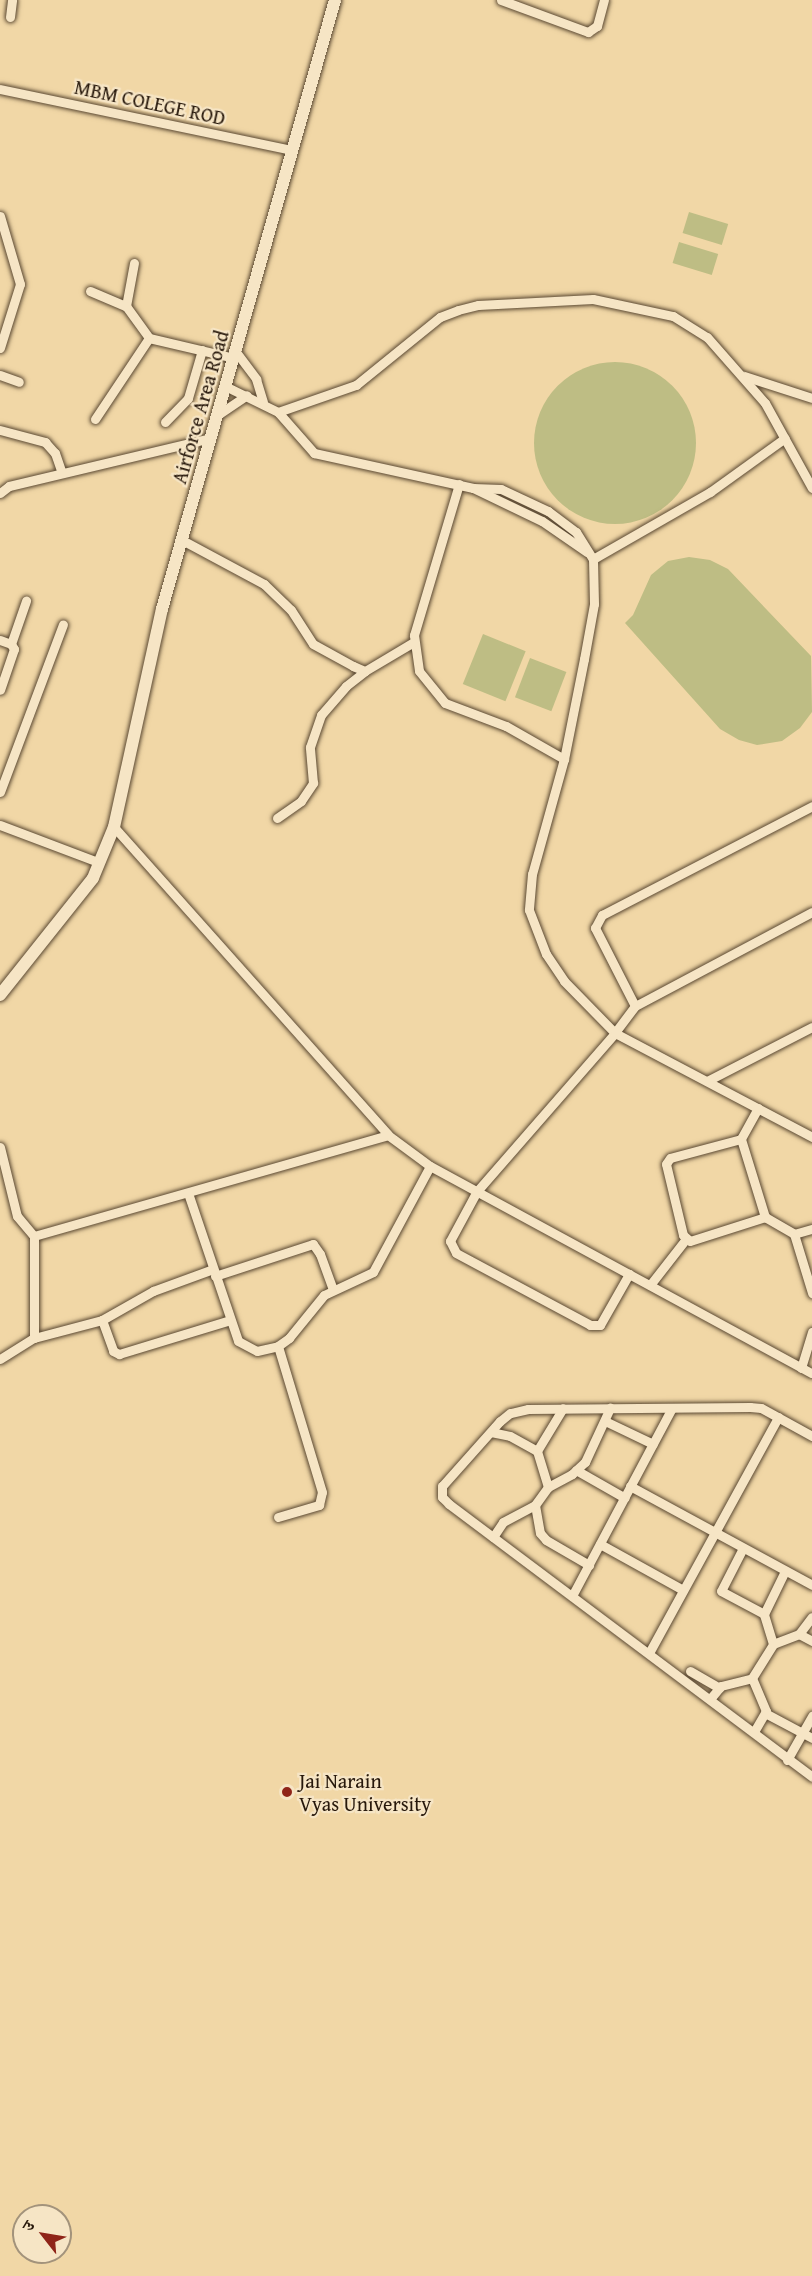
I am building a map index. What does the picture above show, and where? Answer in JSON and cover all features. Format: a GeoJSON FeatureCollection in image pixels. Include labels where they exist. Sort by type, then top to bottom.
{"type":"FeatureCollection","features":[{"type":"Feature","properties":{"kind":"street"},"geometry":{"type":"LineString","coordinates":[[10,17],[12,0]]}},
{"type":"Feature","properties":{"kind":"street","name":"Airforce Area Road"},"geometry":{"type":"LineString","coordinates":[[0,995],[93,878],[114,827],[140,700],[182,540],[335,0]]}},
{"type":"Feature","properties":{"kind":"street"},"geometry":{"type":"LineString","coordinates":[[501,0],[514,2],[588,32],[597,26],[604,0]]}},
{"type":"Feature","properties":{"kind":"street","name":"MBM COLEGE ROD"},"geometry":{"type":"LineString","coordinates":[[0,88],[293,150]]}},
{"type":"Feature","properties":{"kind":"street"},"geometry":{"type":"LineString","coordinates":[[0,216],[20,284],[5,318],[0,348]]}},
{"type":"Feature","properties":{"kind":"street"},"geometry":{"type":"LineString","coordinates":[[0,242],[10,245]]}},
{"type":"Feature","properties":{"kind":"street"},"geometry":{"type":"LineString","coordinates":[[126,306],[134,263]]}},
{"type":"Feature","properties":{"kind":"street"},"geometry":{"type":"LineString","coordinates":[[90,291],[126,306],[149,338],[235,355],[256,379],[263,402]]}},
{"type":"Feature","properties":{"kind":"street"},"geometry":{"type":"LineString","coordinates":[[278,412],[356,385],[440,317],[478,305],[593,299],[673,316],[707,337],[765,403],[812,488]]}},
{"type":"Feature","properties":{"kind":"street"},"geometry":{"type":"LineString","coordinates":[[96,419],[149,338]]}},
{"type":"Feature","properties":{"kind":"street"},"geometry":{"type":"LineString","coordinates":[[165,422],[188,398],[202,350]]}},
{"type":"Feature","properties":{"kind":"street"},"geometry":{"type":"LineString","coordinates":[[0,375],[19,382]]}},
{"type":"Feature","properties":{"kind":"street"},"geometry":{"type":"LineString","coordinates":[[741,375],[812,398]]}},
{"type":"Feature","properties":{"kind":"street"},"geometry":{"type":"LineString","coordinates":[[225,386],[263,402],[278,412],[306,448],[328,459],[473,488],[501,489],[548,511],[576,532],[591,556],[594,604],[564,759],[532,874],[529,910],[546,954],[564,981],[615,1033],[812,1137]]}},
{"type":"Feature","properties":{"kind":"street"},"geometry":{"type":"LineString","coordinates":[[216,417],[247,395]]}},
{"type":"Feature","properties":{"kind":"street"},"geometry":{"type":"LineString","coordinates":[[0,430],[45,442],[55,453],[62,473]]}},
{"type":"Feature","properties":{"kind":"street"},"geometry":{"type":"LineString","coordinates":[[0,493],[9,486],[211,438]]}},
{"type":"Feature","properties":{"kind":"street"},"geometry":{"type":"LineString","coordinates":[[591,556],[710,492],[785,438]]}},
{"type":"Feature","properties":{"kind":"street"},"geometry":{"type":"LineString","coordinates":[[459,484],[412,643],[419,671],[445,703],[506,726],[564,759]]}},
{"type":"Feature","properties":{"kind":"street"},"geometry":{"type":"LineString","coordinates":[[182,540],[264,584],[291,610],[313,644],[365,671]]}},
{"type":"Feature","properties":{"kind":"street"},"geometry":{"type":"LineString","coordinates":[[0,690],[13,656],[11,644],[26,601]]}},
{"type":"Feature","properties":{"kind":"street"},"geometry":{"type":"LineString","coordinates":[[0,792],[63,624]]}},
{"type":"Feature","properties":{"kind":"street"},"geometry":{"type":"LineString","coordinates":[[0,640],[11,644]]}},
{"type":"Feature","properties":{"kind":"street"},"geometry":{"type":"LineString","coordinates":[[277,818],[301,801],[314,783],[310,747],[321,715],[346,686],[365,671],[412,643]]}},
{"type":"Feature","properties":{"kind":"street"},"geometry":{"type":"LineString","coordinates":[[635,1006],[595,928],[602,915],[812,807]]}},
{"type":"Feature","properties":{"kind":"street"},"geometry":{"type":"LineString","coordinates":[[0,825],[98,862]]}},
{"type":"Feature","properties":{"kind":"street"},"geometry":{"type":"LineString","coordinates":[[114,827],[388,1135],[430,1166],[812,1373]]}},
{"type":"Feature","properties":{"kind":"street"},"geometry":{"type":"LineString","coordinates":[[629,1274],[600,1325],[590,1325],[506,1283],[456,1253],[450,1241],[477,1191],[615,1033],[635,1006],[812,912]]}},
{"type":"Feature","properties":{"kind":"street"},"geometry":{"type":"LineString","coordinates":[[707,1081],[812,1027]]}},
{"type":"Feature","properties":{"kind":"street"},"geometry":{"type":"LineString","coordinates":[[758,1108],[741,1139],[765,1217],[794,1234],[812,1293]]}},
{"type":"Feature","properties":{"kind":"street"},"geometry":{"type":"LineString","coordinates":[[34,1236],[388,1135]]}},
{"type":"Feature","properties":{"kind":"street"},"geometry":{"type":"LineString","coordinates":[[686,1239],[666,1164],[670,1158],[741,1139]]}},
{"type":"Feature","properties":{"kind":"street"},"geometry":{"type":"LineString","coordinates":[[0,1147],[17,1216],[34,1236],[34,1338]]}},
{"type":"Feature","properties":{"kind":"street"},"geometry":{"type":"LineString","coordinates":[[188,1193],[237,1341],[257,1352],[278,1346],[333,1289],[367,1277],[373,1272],[430,1166]]}},
{"type":"Feature","properties":{"kind":"street"},"geometry":{"type":"LineString","coordinates":[[650,1285],[686,1239],[765,1217]]}},
{"type":"Feature","properties":{"kind":"street"},"geometry":{"type":"LineString","coordinates":[[794,1234],[812,1229]]}},
{"type":"Feature","properties":{"kind":"street"},"geometry":{"type":"LineString","coordinates":[[0,1359],[34,1338],[102,1320],[153,1291],[313,1244],[333,1289]]}},
{"type":"Feature","properties":{"kind":"street"},"geometry":{"type":"LineString","coordinates":[[102,1320],[113,1352],[119,1354],[230,1320]]}},
{"type":"Feature","properties":{"kind":"street"},"geometry":{"type":"LineString","coordinates":[[801,1368],[812,1332]]}},
{"type":"Feature","properties":{"kind":"street"},"geometry":{"type":"LineString","coordinates":[[278,1346],[322,1492],[320,1504],[278,1517]]}},
{"type":"Feature","properties":{"kind":"street"},"geometry":{"type":"LineString","coordinates":[[812,1436],[778,1417],[750,1407],[563,1408],[510,1413],[442,1486],[442,1497],[812,1777]]}},
{"type":"Feature","properties":{"kind":"street"},"geometry":{"type":"LineString","coordinates":[[537,1451],[563,1408]]}},
{"type":"Feature","properties":{"kind":"street"},"geometry":{"type":"LineString","coordinates":[[493,1537],[506,1519],[535,1505],[549,1487],[585,1462],[610,1408]]}},
{"type":"Feature","properties":{"kind":"street"},"geometry":{"type":"LineString","coordinates":[[572,1596],[672,1408]]}},
{"type":"Feature","properties":{"kind":"street"},"geometry":{"type":"LineString","coordinates":[[649,1653],[778,1417]]}},
{"type":"Feature","properties":{"kind":"street"},"geometry":{"type":"LineString","coordinates":[[605,1421],[653,1444]]}},
{"type":"Feature","properties":{"kind":"street"},"geometry":{"type":"LineString","coordinates":[[491,1432],[510,1436],[537,1451],[549,1487]]}},
{"type":"Feature","properties":{"kind":"street"},"geometry":{"type":"LineString","coordinates":[[576,1470],[625,1498]]}},
{"type":"Feature","properties":{"kind":"street"},"geometry":{"type":"LineString","coordinates":[[630,1486],[812,1585]]}},
{"type":"Feature","properties":{"kind":"street"},"geometry":{"type":"LineString","coordinates":[[535,1505],[540,1533],[546,1540],[589,1565]]}},
{"type":"Feature","properties":{"kind":"street"},"geometry":{"type":"LineString","coordinates":[[600,1544],[683,1590]]}},
{"type":"Feature","properties":{"kind":"street"},"geometry":{"type":"LineString","coordinates":[[743,1548],[721,1591],[764,1614]]}},
{"type":"Feature","properties":{"kind":"street"},"geometry":{"type":"LineString","coordinates":[[773,1644],[764,1614],[785,1571]]}},
{"type":"Feature","properties":{"kind":"street"},"geometry":{"type":"LineString","coordinates":[[710,1700],[718,1688],[752,1678],[773,1644],[799,1634],[812,1617]]}},
{"type":"Feature","properties":{"kind":"street"},"geometry":{"type":"LineString","coordinates":[[799,1634],[812,1641]]}},
{"type":"Feature","properties":{"kind":"street"},"geometry":{"type":"LineString","coordinates":[[690,1671],[718,1688]]}},
{"type":"Feature","properties":{"kind":"street"},"geometry":{"type":"LineString","coordinates":[[752,1678],[765,1713],[808,1736]]}},
{"type":"Feature","properties":{"kind":"street"},"geometry":{"type":"LineString","coordinates":[[754,1732],[765,1713]]}},
{"type":"Feature","properties":{"kind":"street"},"geometry":{"type":"LineString","coordinates":[[788,1760],[808,1736],[812,1716]]}},
{"type":"Feature","properties":{"kind":"shaded area"},"geometry":{"type":"Polygon","coordinates":[[[689,212],[728,224],[722,245],[683,233],[689,212]]]}},
{"type":"Feature","properties":{"kind":"shaded area"},"geometry":{"type":"Polygon","coordinates":[[[679,242],[718,254],[712,275],[673,263],[679,242]]]}},
{"type":"Feature","properties":{"kind":"shaded area"},"geometry":{"type":"Polygon","coordinates":[[[615,362],[646,368],[672,386],[690,412],[696,443],[690,474],[672,500],[646,518],[615,524],[584,518],[558,500],[540,474],[534,443],[540,412],[558,386],[584,368],[615,362]]]}},
{"type":"Feature","properties":{"kind":"shaded area"},"geometry":{"type":"Polygon","coordinates":[[[689,557],[710,560],[728,569],[811,656],[812,712],[800,728],[782,741],[757,745],[739,740],[720,729],[625,623],[633,615],[651,575],[668,561],[689,557]]]}},
{"type":"Feature","properties":{"kind":"shaded area"},"geometry":{"type":"Polygon","coordinates":[[[483,634],[526,651],[505,701],[463,684],[483,634]]]}},
{"type":"Feature","properties":{"kind":"shaded area"},"geometry":{"type":"Polygon","coordinates":[[[530,658],[566,672],[551,711],[515,697],[530,658]]]}},
{"type":"Feature","properties":{"kind":"place","name":"Jai Narain Vyas University"},"geometry":{"type":"Point","coordinates":[287,1792]}}]}
